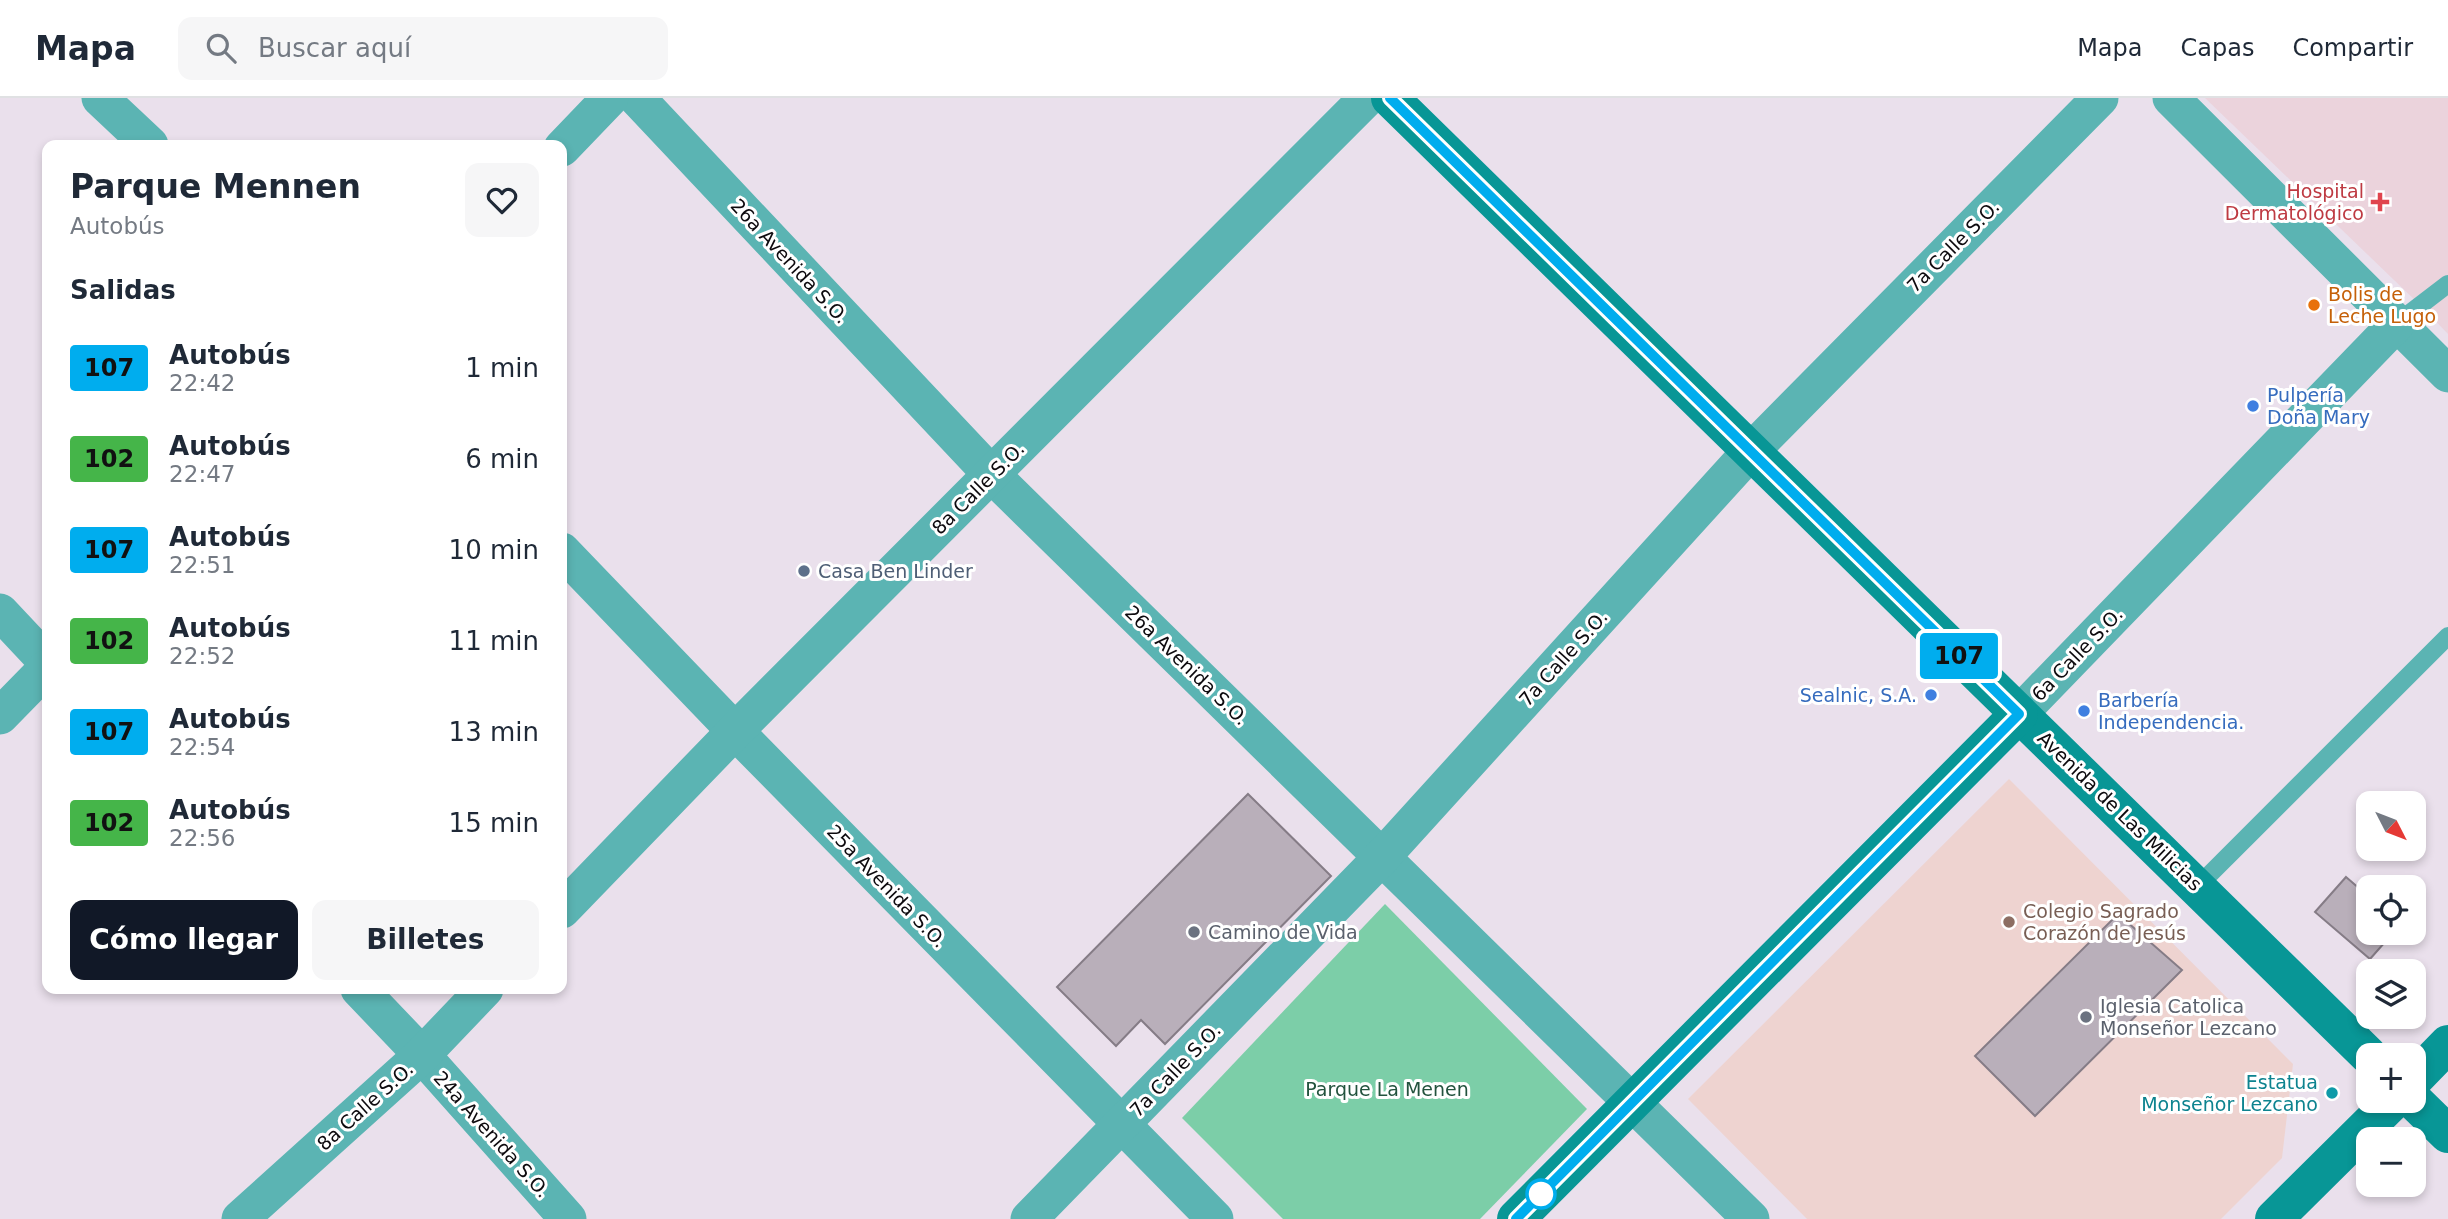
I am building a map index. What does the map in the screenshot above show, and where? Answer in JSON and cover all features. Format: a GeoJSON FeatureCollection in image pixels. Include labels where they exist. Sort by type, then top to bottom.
{"type":"FeatureCollection","features":[{"type":"Feature","properties":{"kind":"main road","name":"Avenida de Las Milicias"},"geometry":{"type":"LineString","coordinates":[[1390,98],[2356,1043]]}},
{"type":"Feature","properties":{"kind":"main road","name":"6a Calle S.O."},"geometry":{"type":"LineString","coordinates":[[1516,1219],[2019,714]]}},
{"type":"Feature","properties":{"kind":"main road"},"geometry":{"type":"LineString","coordinates":[[2426,1067],[2448,1044]]}},
{"type":"Feature","properties":{"kind":"main road"},"geometry":{"type":"LineString","coordinates":[[2274,1219],[2381,1113]]}},
{"type":"Feature","properties":{"kind":"main road"},"geometry":{"type":"LineString","coordinates":[[2426,1113],[2448,1134]]}},
{"type":"Feature","properties":{"kind":"street"},"geometry":{"type":"LineString","coordinates":[[100,98],[145,140]]}},
{"type":"Feature","properties":{"kind":"street"},"geometry":{"type":"LineString","coordinates":[[567,143],[610,98]]}},
{"type":"Feature","properties":{"kind":"street","name":"26a Avenida S.O."},"geometry":{"type":"LineString","coordinates":[[637,98],[992,475],[1751,1219]]}},
{"type":"Feature","properties":{"kind":"street","name":"8a Calle S.O."},"geometry":{"type":"LineString","coordinates":[[567,905],[735,731],[1367,98]]}},
{"type":"Feature","properties":{"kind":"street","name":"7a Calle S.O."},"geometry":{"type":"LineString","coordinates":[[1029,1219],[1383,856],[1750,452],[2099,98]]}},
{"type":"Feature","properties":{"kind":"street"},"geometry":{"type":"LineString","coordinates":[[2171,98],[2448,374]]}},
{"type":"Feature","properties":{"kind":"street","name":"6a Calle S.O."},"geometry":{"type":"LineString","coordinates":[[2019,714],[2397,323]]}},
{"type":"Feature","properties":{"kind":"street","name":"25a Avenida S.O."},"geometry":{"type":"LineString","coordinates":[[567,556],[1215,1219]]}},
{"type":"Feature","properties":{"kind":"street"},"geometry":{"type":"LineString","coordinates":[[0,612],[42,657]]}},
{"type":"Feature","properties":{"kind":"street"},"geometry":{"type":"LineString","coordinates":[[0,716],[42,673]]}},
{"type":"Feature","properties":{"kind":"street","name":"24a Avenida S.O."},"geometry":{"type":"LineString","coordinates":[[364,994],[422,1055],[568,1219]]}},
{"type":"Feature","properties":{"kind":"street","name":"8a Calle S.O."},"geometry":{"type":"LineString","coordinates":[[240,1219],[422,1055],[480,994]]}},
{"type":"Feature","properties":{"kind":"lane"},"geometry":{"type":"LineString","coordinates":[[2397,323],[2448,284]]}},
{"type":"Feature","properties":{"kind":"lane"},"geometry":{"type":"LineString","coordinates":[[2197,887],[2448,636]]}},
{"type":"Feature","properties":{"kind":"shaded area","name":"Hospital Dermatológico"},"geometry":{"type":"Polygon","coordinates":[[[2205,98],[2448,98],[2448,334],[2421,306],[2205,98]]]}},
{"type":"Feature","properties":{"kind":"shaded area","name":"Colegio Sagrado Corazón de Jesús"},"geometry":{"type":"Polygon","coordinates":[[[2009,779],[2293,1064],[2282,1158],[2221,1219],[1807,1219],[1688,1099],[2009,779]]]}},
{"type":"Feature","properties":{"kind":"green space","name":"Parque La Menen"},"geometry":{"type":"Polygon","coordinates":[[[1385,904],[1587,1109],[1480,1219],[1283,1219],[1182,1118],[1385,904]]]}},
{"type":"Feature","properties":{"kind":"building","name":"Camino de Vida"},"geometry":{"type":"Polygon","coordinates":[[[1248,794],[1331,876],[1165,1044],[1141,1020],[1116,1046],[1057,987],[1248,794]]]}},
{"type":"Feature","properties":{"kind":"building"},"geometry":{"type":"Polygon","coordinates":[[[2346,877],[2356,886],[2356,945],[2382,945],[2370,959],[2315,912],[2346,877]]]}},
{"type":"Feature","properties":{"kind":"building"},"geometry":{"type":"Polygon","coordinates":[[[2118,914],[2182,970],[2035,1116],[1975,1056],[2118,914]]]}},
{"type":"Feature","properties":{"kind":"bus line","name":"107"},"geometry":{"type":"LineString","coordinates":[[1390,98],[2019,714],[1516,1219]]}},
{"type":"Feature","properties":{"kind":"place","name":"Hospital Dermatológico"},"geometry":{"type":"Point","coordinates":[2380,202]}},
{"type":"Feature","properties":{"kind":"place","name":"Bolis de Leche Lugo"},"geometry":{"type":"Point","coordinates":[2314,305]}},
{"type":"Feature","properties":{"kind":"place","name":"Pulpería Doña Mary"},"geometry":{"type":"Point","coordinates":[2253,406]}},
{"type":"Feature","properties":{"kind":"place","name":"Casa Ben Linder"},"geometry":{"type":"Point","coordinates":[804,571]}},
{"type":"Feature","properties":{"kind":"place","name":"Sealnic, S.A."},"geometry":{"type":"Point","coordinates":[1931,695]}},
{"type":"Feature","properties":{"kind":"place","name":"Barbería Independencia."},"geometry":{"type":"Point","coordinates":[2084,711]}},
{"type":"Feature","properties":{"kind":"place","name":"Colegio Sagrado Corazón de Jesús"},"geometry":{"type":"Point","coordinates":[2009,922]}},
{"type":"Feature","properties":{"kind":"place","name":"Camino de Vida"},"geometry":{"type":"Point","coordinates":[1194,932]}},
{"type":"Feature","properties":{"kind":"place","name":"Iglesia Catolica Monseñor Lezcano"},"geometry":{"type":"Point","coordinates":[2086,1017]}},
{"type":"Feature","properties":{"kind":"place","name":"Estatua Monseñor Lezcano"},"geometry":{"type":"Point","coordinates":[2332,1093]}}]}
